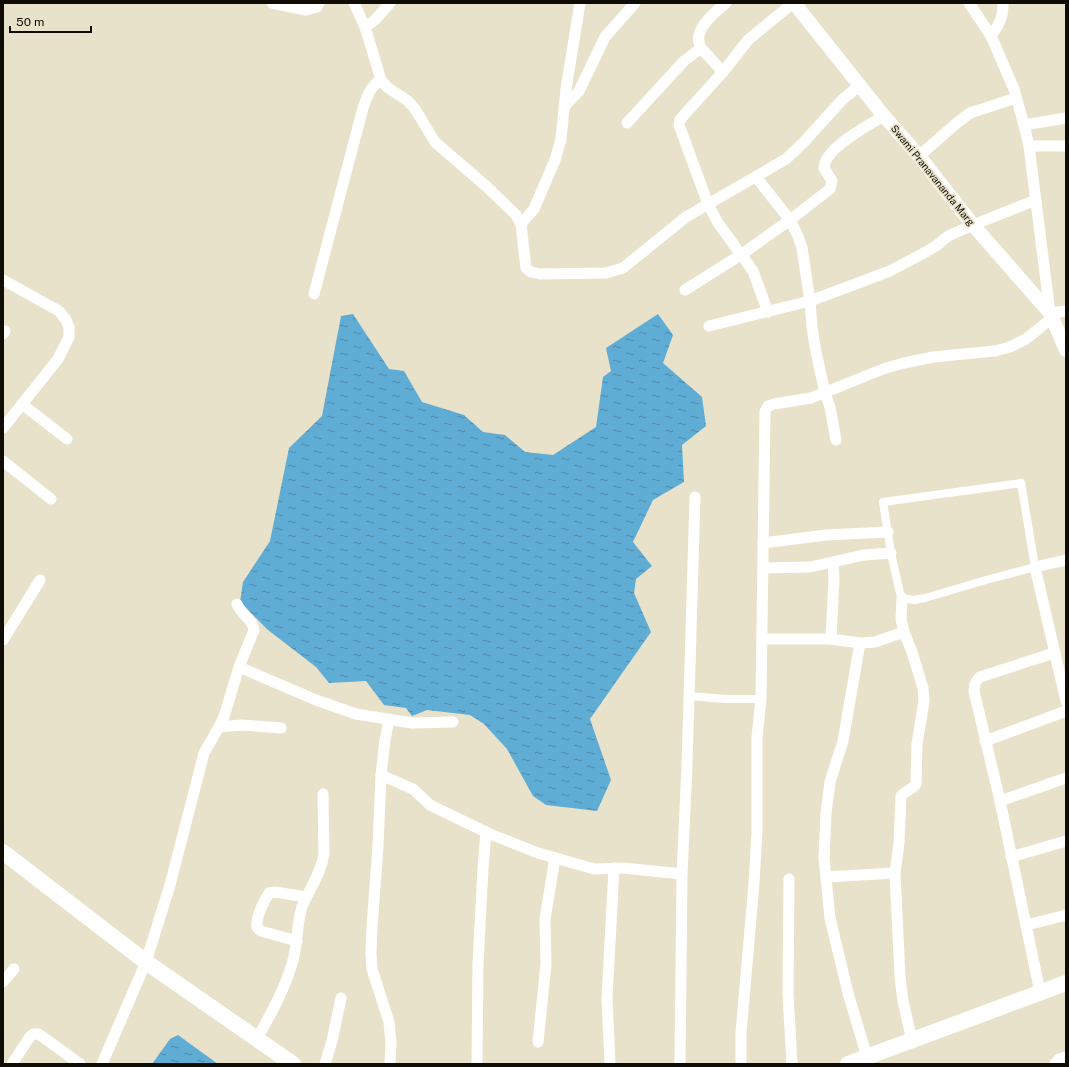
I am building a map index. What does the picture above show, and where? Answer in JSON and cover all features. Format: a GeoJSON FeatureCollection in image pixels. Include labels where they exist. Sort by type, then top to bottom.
{"type":"FeatureCollection","features":[{"type":"Feature","properties":{"kind":"main road"},"geometry":{"type":"LineString","coordinates":[[3,852],[146,962],[293,1064]]}},
{"type":"Feature","properties":{"kind":"main road"},"geometry":{"type":"LineString","coordinates":[[848,1064],[1066,983]]}},
{"type":"Feature","properties":{"kind":"street"},"geometry":{"type":"LineString","coordinates":[[272,3],[306,10],[318,7],[319,3]]}},
{"type":"Feature","properties":{"kind":"street"},"geometry":{"type":"LineString","coordinates":[[354,3],[365,27],[381,80],[387,87],[408,101],[415,109],[435,142],[487,187],[516,215],[521,224],[526,268],[531,272],[540,274],[606,273],[623,268],[686,217],[786,159],[842,100],[860,85]]}},
{"type":"Feature","properties":{"kind":"street"},"geometry":{"type":"LineString","coordinates":[[365,27],[375,20],[390,3]]}},
{"type":"Feature","properties":{"kind":"street"},"geometry":{"type":"LineString","coordinates":[[521,224],[534,209],[561,139],[566,89],[580,3]]}},
{"type":"Feature","properties":{"kind":"street"},"geometry":{"type":"LineString","coordinates":[[564,107],[578,91],[606,37],[635,3]]}},
{"type":"Feature","properties":{"kind":"street"},"geometry":{"type":"LineString","coordinates":[[768,312],[753,271],[718,223],[708,204],[679,125],[680,120],[684,115],[723,72],[748,40],[793,3]]}},
{"type":"Feature","properties":{"kind":"street","name":"Swami Pranavananda Marg"},"geometry":{"type":"LineString","coordinates":[[793,3],[884,116],[919,156],[973,225],[1051,316],[1066,350]]}},
{"type":"Feature","properties":{"kind":"street"},"geometry":{"type":"LineString","coordinates":[[969,3],[991,36],[1014,89],[1024,125],[1029,146],[1051,316]]}},
{"type":"Feature","properties":{"kind":"street"},"geometry":{"type":"LineString","coordinates":[[991,36],[1001,22],[1003,3]]}},
{"type":"Feature","properties":{"kind":"street"},"geometry":{"type":"LineString","coordinates":[[719,5],[699,32],[698,44],[723,72]]}},
{"type":"Feature","properties":{"kind":"street"},"geometry":{"type":"LineString","coordinates":[[627,123],[684,61],[701,48]]}},
{"type":"Feature","properties":{"kind":"street"},"geometry":{"type":"LineString","coordinates":[[314,294],[363,108],[369,92],[375,83],[381,80]]}},
{"type":"Feature","properties":{"kind":"street"},"geometry":{"type":"LineString","coordinates":[[919,156],[970,113],[1016,98]]}},
{"type":"Feature","properties":{"kind":"street"},"geometry":{"type":"LineString","coordinates":[[685,290],[742,254],[830,189],[832,181],[824,168],[825,160],[851,135],[884,116]]}},
{"type":"Feature","properties":{"kind":"street"},"geometry":{"type":"LineString","coordinates":[[1024,125],[1066,118]]}},
{"type":"Feature","properties":{"kind":"street"},"geometry":{"type":"LineString","coordinates":[[1029,146],[1066,146]]}},
{"type":"Feature","properties":{"kind":"street"},"geometry":{"type":"LineString","coordinates":[[756,177],[790,220],[802,248],[815,347],[825,393],[830,407],[836,440]]}},
{"type":"Feature","properties":{"kind":"street"},"geometry":{"type":"LineString","coordinates":[[709,326],[810,301],[890,271],[936,246],[948,236],[1036,200]]}},
{"type":"Feature","properties":{"kind":"street"},"geometry":{"type":"LineString","coordinates":[[3,280],[59,311],[69,327],[69,336],[66,345],[58,359],[3,428]]}},
{"type":"Feature","properties":{"kind":"street"},"geometry":{"type":"LineString","coordinates":[[741,1064],[741,1033],[757,831],[757,738],[761,699],[766,411],[768,406],[812,398],[883,369],[904,363],[933,357],[995,351],[1010,347],[1026,339],[1051,316],[1066,311]]}},
{"type":"Feature","properties":{"kind":"street"},"geometry":{"type":"LineString","coordinates":[[22,404],[67,439]]}},
{"type":"Feature","properties":{"kind":"street"},"geometry":{"type":"LineString","coordinates":[[3,461],[51,499]]}},
{"type":"Feature","properties":{"kind":"street"},"geometry":{"type":"LineString","coordinates":[[912,1040],[903,1001],[900,977],[894,873],[899,843],[901,796],[905,792],[913,789],[916,784],[917,744],[924,701],[923,688],[901,619],[902,598],[891,553],[883,502],[1021,483],[1035,567],[1066,701]]}},
{"type":"Feature","properties":{"kind":"street"},"geometry":{"type":"LineString","coordinates":[[680,1064],[682,874],[687,766],[695,497]]}},
{"type":"Feature","properties":{"kind":"street"},"geometry":{"type":"LineString","coordinates":[[764,543],[826,536],[888,532]]}},
{"type":"Feature","properties":{"kind":"street"},"geometry":{"type":"LineString","coordinates":[[763,568],[810,567],[864,555],[891,553]]}},
{"type":"Feature","properties":{"kind":"street"},"geometry":{"type":"LineString","coordinates":[[902,598],[914,600],[925,598],[986,580],[1066,560]]}},
{"type":"Feature","properties":{"kind":"street"},"geometry":{"type":"LineString","coordinates":[[831,639],[834,590],[832,563]]}},
{"type":"Feature","properties":{"kind":"street"},"geometry":{"type":"LineString","coordinates":[[3,640],[40,580]]}},
{"type":"Feature","properties":{"kind":"street"},"geometry":{"type":"LineString","coordinates":[[102,1064],[146,962],[170,885],[204,753],[224,717],[239,668],[254,630],[253,625],[240,611],[237,604]]}},
{"type":"Feature","properties":{"kind":"street"},"geometry":{"type":"LineString","coordinates":[[762,639],[831,639],[860,643],[875,642],[904,632]]}},
{"type":"Feature","properties":{"kind":"street"},"geometry":{"type":"LineString","coordinates":[[860,643],[843,741],[830,782],[826,813],[824,858],[830,918],[848,993],[866,1057]]}},
{"type":"Feature","properties":{"kind":"street"},"geometry":{"type":"LineString","coordinates":[[1040,992],[1000,801],[974,691],[974,685],[976,680],[980,677],[1054,653]]}},
{"type":"Feature","properties":{"kind":"street"},"geometry":{"type":"LineString","coordinates":[[239,668],[316,700],[356,714],[412,723],[453,722]]}},
{"type":"Feature","properties":{"kind":"street"},"geometry":{"type":"LineString","coordinates":[[689,696],[725,699],[761,699]]}},
{"type":"Feature","properties":{"kind":"street"},"geometry":{"type":"LineString","coordinates":[[985,741],[1066,712]]}},
{"type":"Feature","properties":{"kind":"street"},"geometry":{"type":"LineString","coordinates":[[389,720],[381,775],[371,953],[372,969],[389,1022],[391,1044],[390,1064]]}},
{"type":"Feature","properties":{"kind":"street"},"geometry":{"type":"LineString","coordinates":[[219,727],[242,725],[281,728]]}},
{"type":"Feature","properties":{"kind":"street"},"geometry":{"type":"LineString","coordinates":[[381,775],[413,789],[430,805],[486,832],[538,853],[594,869],[604,870],[614,868],[682,874]]}},
{"type":"Feature","properties":{"kind":"street"},"geometry":{"type":"LineString","coordinates":[[1000,801],[1066,778]]}},
{"type":"Feature","properties":{"kind":"street"},"geometry":{"type":"LineString","coordinates":[[257,1039],[285,983],[292,964],[302,909],[306,896],[320,872],[324,854],[323,794]]}},
{"type":"Feature","properties":{"kind":"street"},"geometry":{"type":"LineString","coordinates":[[477,1064],[478,964],[486,832]]}},
{"type":"Feature","properties":{"kind":"street"},"geometry":{"type":"LineString","coordinates":[[1011,857],[1066,841]]}},
{"type":"Feature","properties":{"kind":"street"},"geometry":{"type":"LineString","coordinates":[[538,1042],[546,964],[545,919],[555,858]]}},
{"type":"Feature","properties":{"kind":"street"},"geometry":{"type":"LineString","coordinates":[[610,1064],[607,998],[614,868]]}},
{"type":"Feature","properties":{"kind":"street"},"geometry":{"type":"LineString","coordinates":[[826,877],[894,873]]}},
{"type":"Feature","properties":{"kind":"street"},"geometry":{"type":"LineString","coordinates":[[789,879],[788,994],[792,1064]]}},
{"type":"Feature","properties":{"kind":"street"},"geometry":{"type":"LineString","coordinates":[[297,941],[261,931],[256,923],[265,898],[269,893],[275,892],[306,896]]}},
{"type":"Feature","properties":{"kind":"street"},"geometry":{"type":"LineString","coordinates":[[1026,925],[1066,915]]}},
{"type":"Feature","properties":{"kind":"street"},"geometry":{"type":"LineString","coordinates":[[3,982],[14,969]]}},
{"type":"Feature","properties":{"kind":"street"},"geometry":{"type":"LineString","coordinates":[[325,1064],[332,1041],[341,998]]}},
{"type":"Feature","properties":{"kind":"street"},"geometry":{"type":"LineString","coordinates":[[12,1064],[33,1034],[38,1034],[43,1037],[80,1064]]}},
{"type":"Feature","properties":{"kind":"street"},"geometry":{"type":"LineString","coordinates":[[1055,1064],[1059,1060],[1066,1057]]}},
{"type":"Feature","properties":{"kind":"water"},"geometry":{"type":"Polygon","coordinates":[[[353,314],[389,369],[404,371],[422,402],[464,415],[483,432],[505,435],[525,452],[553,455],[596,427],[603,377],[611,371],[606,348],[658,314],[673,335],[663,363],[702,397],[706,426],[682,445],[684,482],[653,500],[633,542],[652,566],[636,579],[634,593],[651,632],[590,719],[611,780],[597,811],[546,805],[533,796],[507,749],[484,724],[470,715],[427,710],[412,716],[406,708],[384,705],[366,681],[329,683],[316,667],[268,630],[240,602],[243,582],[270,541],[289,448],[322,416],[341,316],[353,314]]]}},
{"type":"Feature","properties":{"kind":"water"},"geometry":{"type":"Polygon","coordinates":[[[178,1035],[218,1064],[152,1064],[170,1039],[178,1035]]]}}]}
